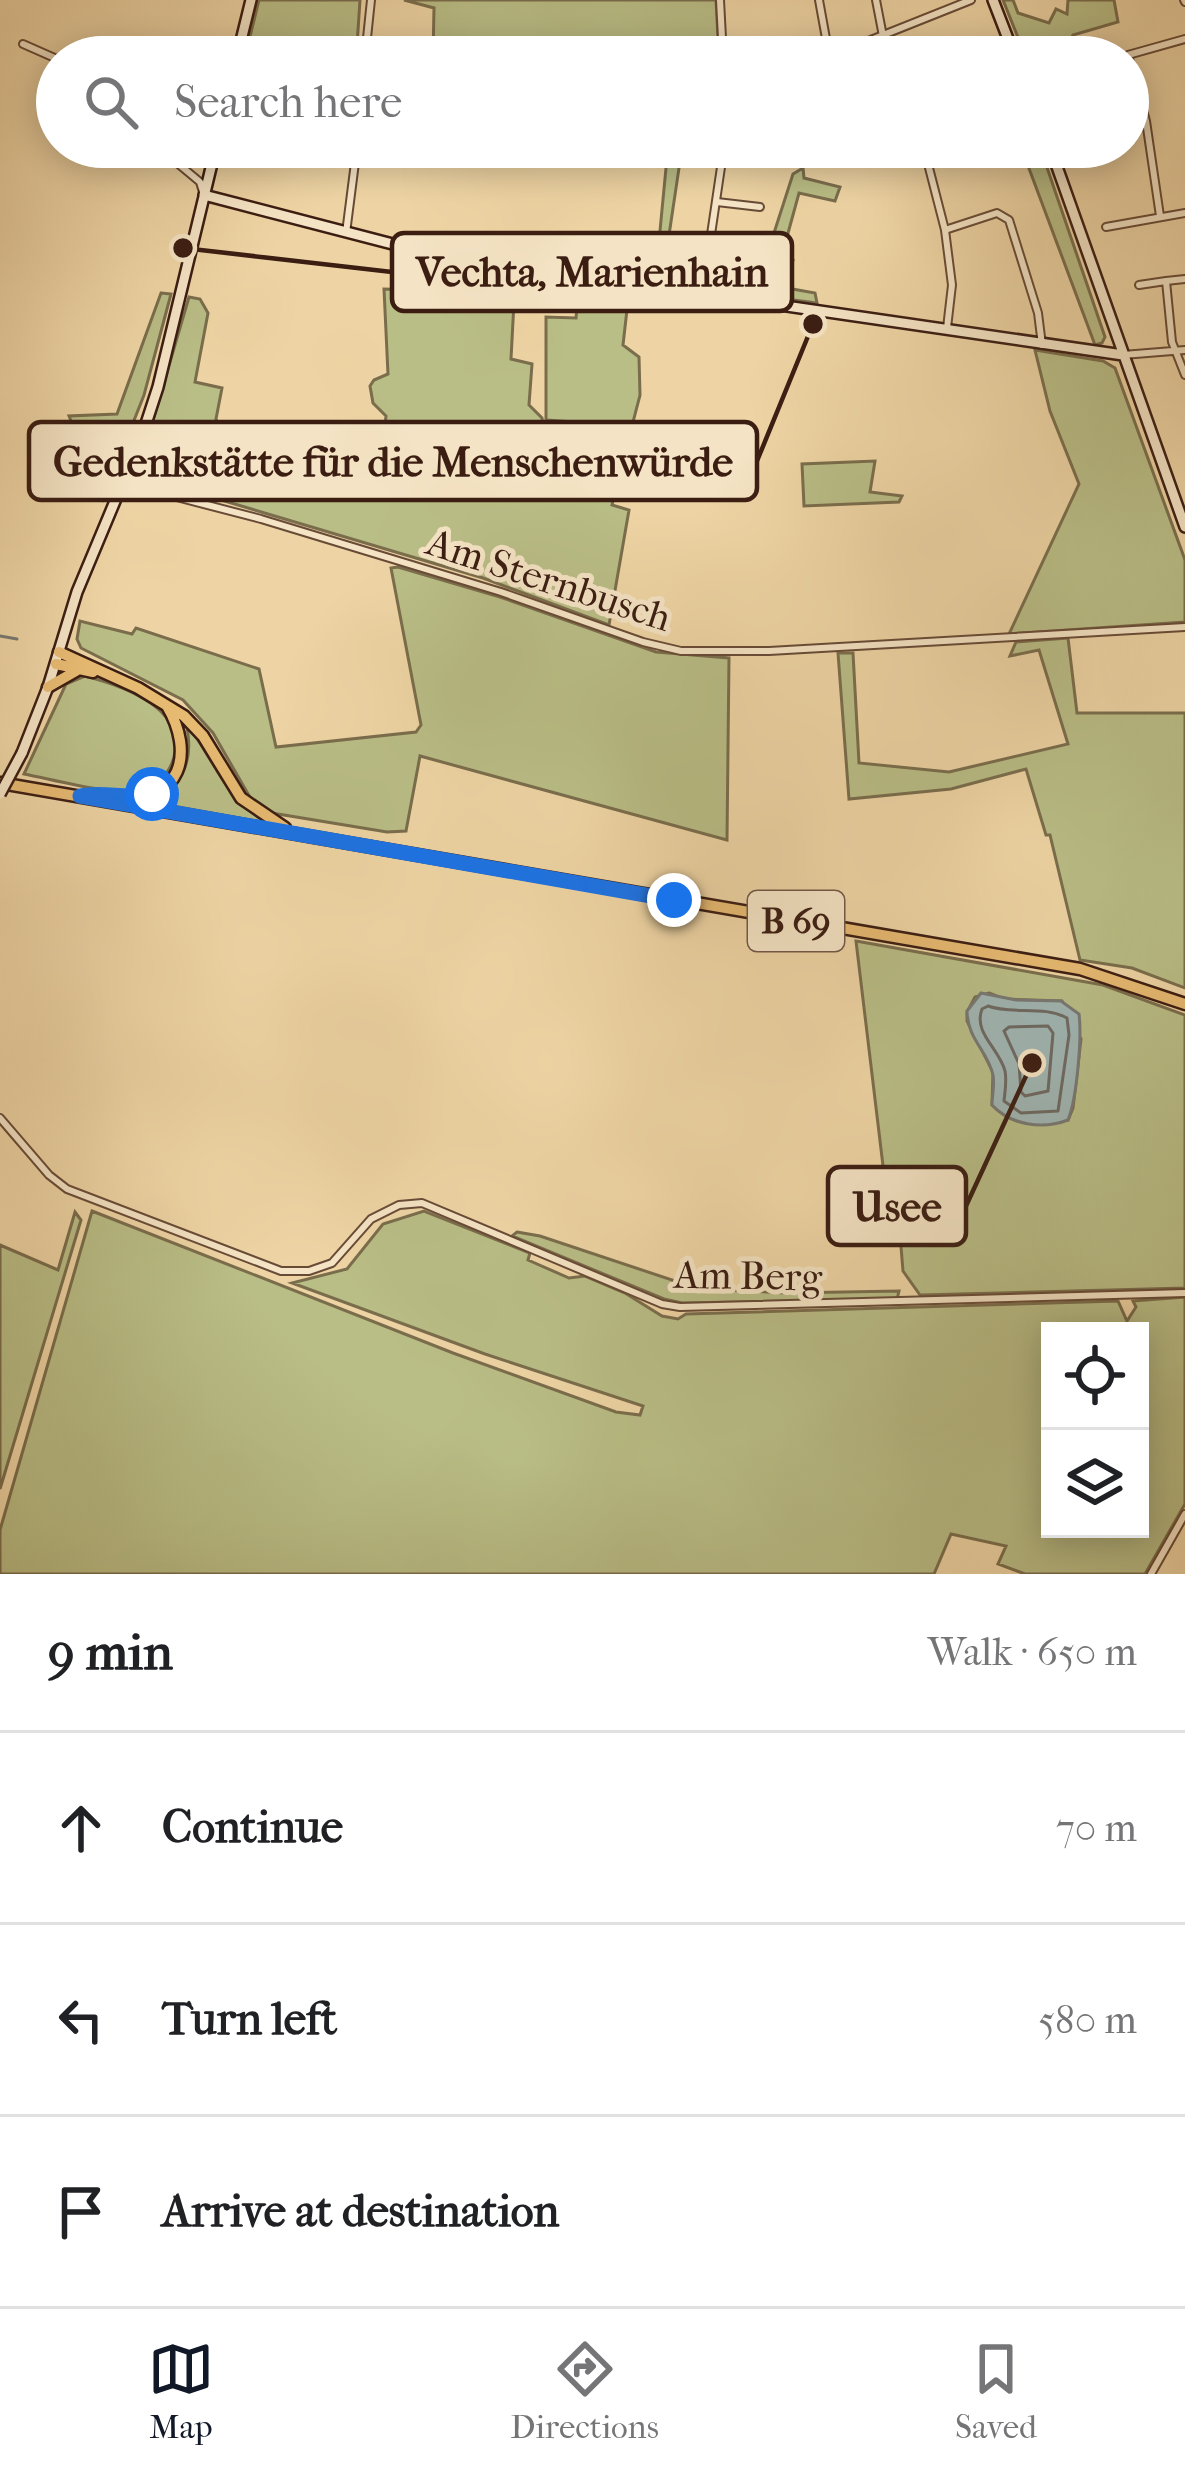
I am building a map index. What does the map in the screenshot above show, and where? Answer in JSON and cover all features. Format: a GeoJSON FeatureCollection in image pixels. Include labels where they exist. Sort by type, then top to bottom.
{"type":"FeatureCollection","features":[{"type":"Feature","properties":{"kind":"main road"},"geometry":{"type":"LineString","coordinates":[[242,36],[251,0]]}},
{"type":"Feature","properties":{"kind":"main road"},"geometry":{"type":"LineString","coordinates":[[993,0],[1007,36]]}},
{"type":"Feature","properties":{"kind":"main road"},"geometry":{"type":"LineString","coordinates":[[0,794],[49,686],[77,592],[158,386],[211,168]]}},
{"type":"Feature","properties":{"kind":"main road"},"geometry":{"type":"LineString","coordinates":[[1057,168],[1184,524]]}},
{"type":"Feature","properties":{"kind":"main road"},"geometry":{"type":"LineString","coordinates":[[204,195],[435,255],[1123,355]]}},
{"type":"Feature","properties":{"kind":"main road"},"geometry":{"type":"LineString","coordinates":[[58,658],[76,671]]}},
{"type":"Feature","properties":{"kind":"main road"},"geometry":{"type":"LineString","coordinates":[[58,658],[100,672],[167,705],[196,728],[241,798],[293,833]]}},
{"type":"Feature","properties":{"kind":"main road"},"geometry":{"type":"LineString","coordinates":[[49,686],[76,671],[100,672]]}},
{"type":"Feature","properties":{"kind":"main road"},"geometry":{"type":"LineString","coordinates":[[80,796],[139,797],[171,780],[180,765],[183,741],[167,705]]}},
{"type":"Feature","properties":{"kind":"main road","name":"B 69"},"geometry":{"type":"LineString","coordinates":[[0,783],[1080,969],[1185,1004]]}},
{"type":"Feature","properties":{"kind":"street"},"geometry":{"type":"LineString","coordinates":[[367,36],[371,0]]}},
{"type":"Feature","properties":{"kind":"street"},"geometry":{"type":"LineString","coordinates":[[720,0],[722,36]]}},
{"type":"Feature","properties":{"kind":"street"},"geometry":{"type":"LineString","coordinates":[[819,0],[825,36]]}},
{"type":"Feature","properties":{"kind":"street"},"geometry":{"type":"LineString","coordinates":[[876,0],[882,36]]}},
{"type":"Feature","properties":{"kind":"street"},"geometry":{"type":"LineString","coordinates":[[887,36],[971,0]]}},
{"type":"Feature","properties":{"kind":"street"},"geometry":{"type":"LineString","coordinates":[[1149,49],[1185,39]]}},
{"type":"Feature","properties":{"kind":"street"},"geometry":{"type":"LineString","coordinates":[[23,44],[36,50]]}},
{"type":"Feature","properties":{"kind":"street"},"geometry":{"type":"LineString","coordinates":[[1149,146],[1160,216]]}},
{"type":"Feature","properties":{"kind":"street"},"geometry":{"type":"LineString","coordinates":[[183,168],[200,182],[204,195]]}},
{"type":"Feature","properties":{"kind":"street"},"geometry":{"type":"LineString","coordinates":[[346,233],[354,168]]}},
{"type":"Feature","properties":{"kind":"street"},"geometry":{"type":"LineString","coordinates":[[702,295],[721,168]]}},
{"type":"Feature","properties":{"kind":"street"},"geometry":{"type":"LineString","coordinates":[[929,168],[945,230],[952,285],[946,332]]}},
{"type":"Feature","properties":{"kind":"street"},"geometry":{"type":"LineString","coordinates":[[717,202],[760,207]]}},
{"type":"Feature","properties":{"kind":"street"},"geometry":{"type":"LineString","coordinates":[[1106,227],[1185,213]]}},
{"type":"Feature","properties":{"kind":"street"},"geometry":{"type":"LineString","coordinates":[[945,230],[992,214],[1006,216],[1029,277],[1042,346]]}},
{"type":"Feature","properties":{"kind":"street"},"geometry":{"type":"LineString","coordinates":[[1139,285],[1185,279]]}},
{"type":"Feature","properties":{"kind":"street"},"geometry":{"type":"LineString","coordinates":[[1166,281],[1174,351],[1185,375]]}},
{"type":"Feature","properties":{"kind":"street"},"geometry":{"type":"LineString","coordinates":[[1123,355],[1185,350]]}},
{"type":"Feature","properties":{"kind":"street","name":"Am Sternbusch"},"geometry":{"type":"LineString","coordinates":[[123,483],[261,519],[681,651],[770,651],[1185,627]]}},
{"type":"Feature","properties":{"kind":"street","name":"Am Berg"},"geometry":{"type":"LineString","coordinates":[[0,1118],[67,1189],[281,1271],[309,1271],[332,1263],[371,1219],[399,1205],[422,1203],[662,1304],[680,1307],[1185,1293]]}},
{"type":"Feature","properties":{"kind":"street"},"geometry":{"type":"LineString","coordinates":[[1151,1574],[1185,1514]]}},
{"type":"Feature","properties":{"kind":"green space"},"geometry":{"type":"Polygon","coordinates":[[[259,0],[360,0],[358,36],[250,36],[259,0]]]}},
{"type":"Feature","properties":{"kind":"green space"},"geometry":{"type":"Polygon","coordinates":[[[404,0],[716,0],[718,36],[433,36],[434,8],[404,0]]]}},
{"type":"Feature","properties":{"kind":"green space"},"geometry":{"type":"Polygon","coordinates":[[[1003,0],[1013,0],[1018,13],[1049,23],[1056,9],[1067,14],[1068,0],[1114,0],[1118,22],[1073,36],[1017,36],[1003,0]]]}},
{"type":"Feature","properties":{"kind":"green space"},"geometry":{"type":"Polygon","coordinates":[[[666,168],[679,168],[662,282],[643,278],[645,263],[657,262],[666,168]]]}},
{"type":"Feature","properties":{"kind":"green space"},"geometry":{"type":"Polygon","coordinates":[[[803,168],[804,178],[840,187],[835,201],[799,193],[782,255],[793,260],[787,288],[815,293],[817,303],[754,295],[793,174],[803,168]]]}},
{"type":"Feature","properties":{"kind":"green space"},"geometry":{"type":"Polygon","coordinates":[[[1029,168],[1047,168],[1105,337],[1095,345],[1029,168]]]}},
{"type":"Feature","properties":{"kind":"green space"},"geometry":{"type":"Polygon","coordinates":[[[579,283],[629,292],[623,345],[639,357],[640,395],[632,426],[546,420],[546,317],[576,318],[579,283]]]}},
{"type":"Feature","properties":{"kind":"green space"},"geometry":{"type":"Polygon","coordinates":[[[426,286],[514,302],[511,359],[532,364],[529,405],[542,418],[544,434],[628,442],[612,505],[629,510],[609,625],[483,578],[137,475],[189,297],[200,299],[208,313],[195,382],[222,388],[216,419],[229,455],[257,458],[263,432],[323,428],[323,443],[385,425],[386,416],[373,403],[370,386],[388,374],[384,289],[425,290],[426,286]]]}},
{"type":"Feature","properties":{"kind":"green space"},"geometry":{"type":"Polygon","coordinates":[[[161,293],[171,294],[144,395],[103,499],[69,416],[117,414],[161,293]]]}},
{"type":"Feature","properties":{"kind":"green space"},"geometry":{"type":"Polygon","coordinates":[[[1035,350],[1103,361],[1115,368],[1185,560],[1185,622],[1009,634],[1079,484],[1050,411],[1035,350]]]}},
{"type":"Feature","properties":{"kind":"green space"},"geometry":{"type":"Polygon","coordinates":[[[875,461],[870,492],[902,496],[899,502],[804,506],[802,464],[875,461]]]}},
{"type":"Feature","properties":{"kind":"green space"},"geometry":{"type":"Polygon","coordinates":[[[391,568],[656,652],[729,658],[727,840],[420,756],[406,831],[272,813],[251,799],[213,733],[183,700],[81,648],[77,639],[80,621],[132,634],[136,628],[259,669],[276,747],[416,732],[421,725],[391,568]]]}},
{"type":"Feature","properties":{"kind":"green space"},"geometry":{"type":"Polygon","coordinates":[[[1068,638],[1077,713],[1185,713],[1185,988],[1132,968],[1080,960],[1050,835],[1046,835],[1026,769],[951,789],[849,799],[838,653],[853,653],[859,763],[949,772],[1068,744],[1039,650],[1010,656],[1016,642],[1068,638]]]}},
{"type":"Feature","properties":{"kind":"green space"},"geometry":{"type":"Polygon","coordinates":[[[85,676],[151,703],[173,728],[172,763],[154,784],[118,791],[24,774],[66,684],[85,676]]]}},
{"type":"Feature","properties":{"kind":"green space"},"geometry":{"type":"Polygon","coordinates":[[[186,723],[230,790],[267,823],[145,801],[169,787],[183,771],[189,750],[186,723]]]}},
{"type":"Feature","properties":{"kind":"green space"},"geometry":{"type":"Polygon","coordinates":[[[856,941],[1103,985],[1185,1015],[1185,1288],[920,1295],[903,1271],[895,1174],[884,1174],[856,941]],[[989,993],[975,997],[967,1012],[993,1072],[992,1105],[1018,1121],[1068,1120],[1081,1039],[1062,1001],[1004,999],[989,993]]]}},
{"type":"Feature","properties":{"kind":"green space"},"geometry":{"type":"Polygon","coordinates":[[[92,1211],[453,1353],[616,1412],[640,1415],[643,1406],[292,1283],[347,1269],[383,1224],[424,1211],[530,1253],[528,1260],[569,1278],[585,1276],[662,1316],[678,1319],[686,1314],[1118,1301],[1127,1321],[1136,1307],[1133,1301],[1185,1297],[1185,1504],[1145,1574],[1025,1574],[998,1564],[1006,1546],[951,1534],[934,1574],[0,1574],[0,1530],[92,1211]]]}},
{"type":"Feature","properties":{"kind":"green space"},"geometry":{"type":"Polygon","coordinates":[[[75,1212],[81,1220],[0,1489],[0,1245],[58,1270],[75,1212]]]}},
{"type":"Feature","properties":{"kind":"green space"},"geometry":{"type":"Polygon","coordinates":[[[517,1232],[696,1288],[786,1293],[899,1291],[897,1299],[682,1303],[512,1236],[517,1232]]]}},
{"type":"Feature","properties":{"kind":"water"},"geometry":{"type":"Polygon","coordinates":[[[981,993],[1061,1001],[1079,1014],[1078,1067],[1068,1120],[1027,1124],[992,1105],[993,1075],[967,1011],[981,993]]]}},
{"type":"Feature","properties":{"kind":"waterway"},"geometry":{"type":"LineString","coordinates":[[0,636],[17,639]]}},
{"type":"Feature","properties":{"kind":"place","name":"Vechta, Marienhain"},"geometry":{"type":"Point","coordinates":[183,248]}},
{"type":"Feature","properties":{"kind":"place","name":"Gedenkstätte für die Menschenwürde"},"geometry":{"type":"Point","coordinates":[813,324]}},
{"type":"Feature","properties":{"kind":"place","name":"Usee"},"geometry":{"type":"Point","coordinates":[1032,1063]}},
{"type":"Feature","properties":{"kind":"route"},"geometry":{"type":"LineString","coordinates":[[152,794],[80,796],[674,900]]}}]}
